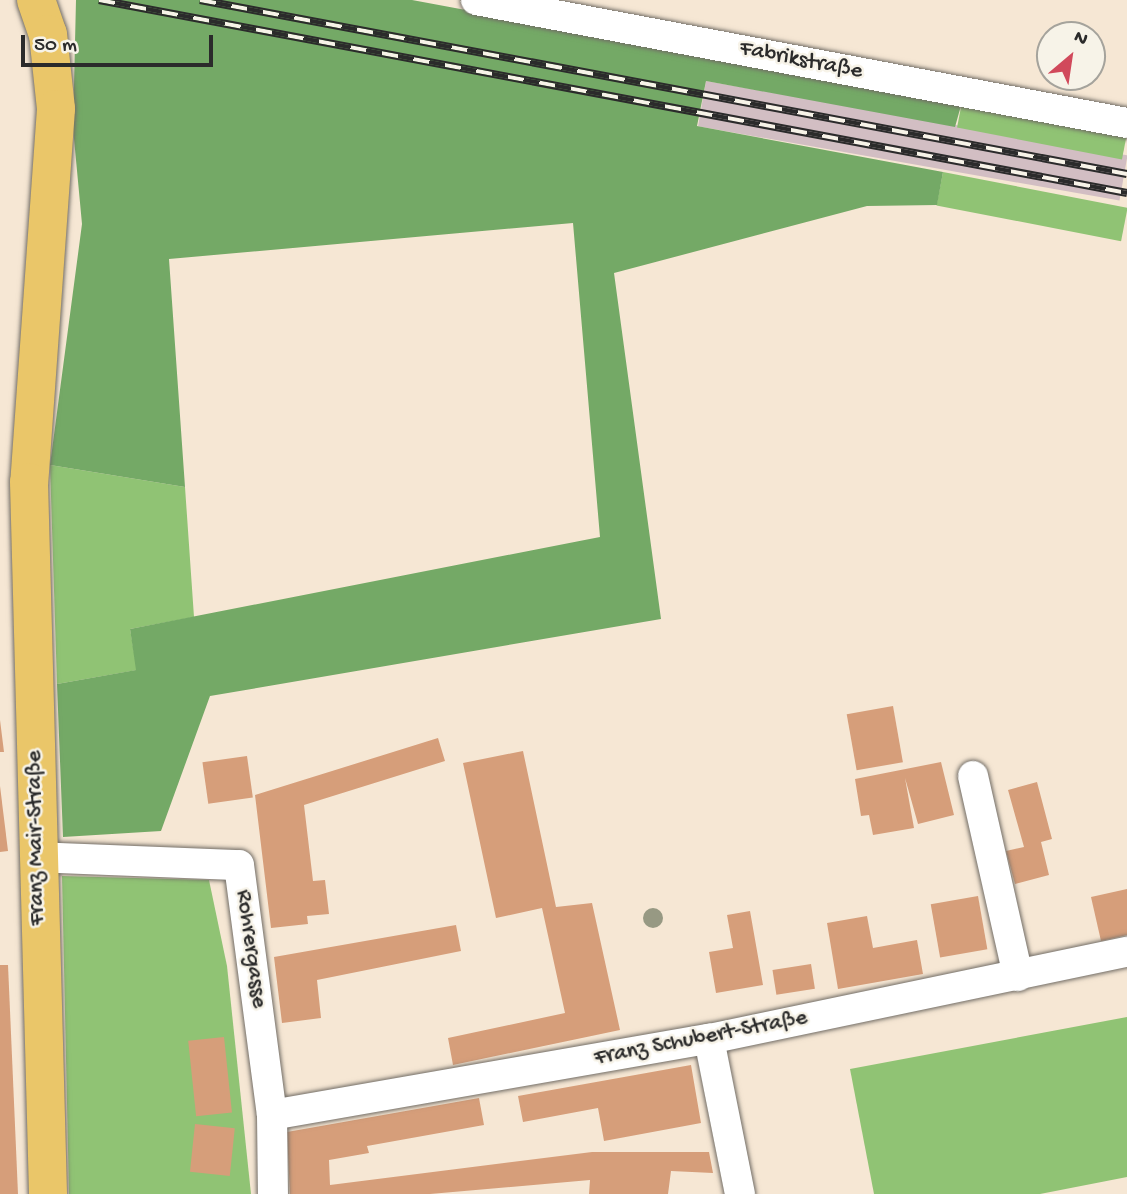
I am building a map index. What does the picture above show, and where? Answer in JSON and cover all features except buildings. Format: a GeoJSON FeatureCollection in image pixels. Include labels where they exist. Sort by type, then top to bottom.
{"type":"FeatureCollection","features":[{"type":"Feature","properties":{"kind":"main road","name":"Franz Mair-Straße"},"geometry":{"type":"LineString","coordinates":[[36,0],[48,34],[56,109],[29,482],[36,857],[48,1194]]}},
{"type":"Feature","properties":{"kind":"street","name":"Fabrikstraße"},"geometry":{"type":"LineString","coordinates":[[476,0],[1127,123]]}},
{"type":"Feature","properties":{"kind":"street"},"geometry":{"type":"LineString","coordinates":[[973,776],[1018,976]]}},
{"type":"Feature","properties":{"kind":"street","name":"Rohrergasse"},"geometry":{"type":"LineString","coordinates":[[36,857],[239,865],[272,1115],[273,1194]]}},
{"type":"Feature","properties":{"kind":"street","name":"Franz Schubert-Straße"},"geometry":{"type":"LineString","coordinates":[[272,1115],[709,1039],[1127,952]]}},
{"type":"Feature","properties":{"kind":"street"},"geometry":{"type":"LineString","coordinates":[[709,1039],[740,1194]]}},
{"type":"Feature","properties":{"kind":"shaded area"},"geometry":{"type":"Polygon","coordinates":[[[706,81],[1127,155],[1120,201],[698,126],[706,81]]]}},
{"type":"Feature","properties":{"kind":"green space"},"geometry":{"type":"Polygon","coordinates":[[[76,0],[412,0],[962,102],[955,127],[706,81],[697,126],[943,172],[937,205],[867,206],[614,273],[661,619],[210,696],[161,831],[63,837],[57,684],[136,670],[130,629],[600,537],[573,223],[169,259],[185,487],[50,465],[82,224],[73,128],[76,0]]]}},
{"type":"Feature","properties":{"kind":"green space"},"geometry":{"type":"Polygon","coordinates":[[[962,102],[1127,134],[1122,160],[957,128],[962,102]]]}},
{"type":"Feature","properties":{"kind":"green space"},"geometry":{"type":"Polygon","coordinates":[[[943,172],[1127,208],[1121,241],[937,205],[943,172]]]}},
{"type":"Feature","properties":{"kind":"green space"},"geometry":{"type":"Polygon","coordinates":[[[50,465],[185,487],[194,617],[130,629],[137,670],[57,684],[50,465]]]}},
{"type":"Feature","properties":{"kind":"green space"},"geometry":{"type":"Polygon","coordinates":[[[62,876],[209,880],[227,966],[251,1194],[69,1194],[62,876]]]}},
{"type":"Feature","properties":{"kind":"green space"},"geometry":{"type":"Polygon","coordinates":[[[1127,1017],[1127,1177],[1040,1194],[874,1194],[850,1069],[1127,1017]]]}},
{"type":"Feature","properties":{"kind":"railway"},"geometry":{"type":"LineString","coordinates":[[99,0],[1127,193]]}},
{"type":"Feature","properties":{"kind":"railway"},"geometry":{"type":"LineString","coordinates":[[200,0],[1127,174]]}}]}
